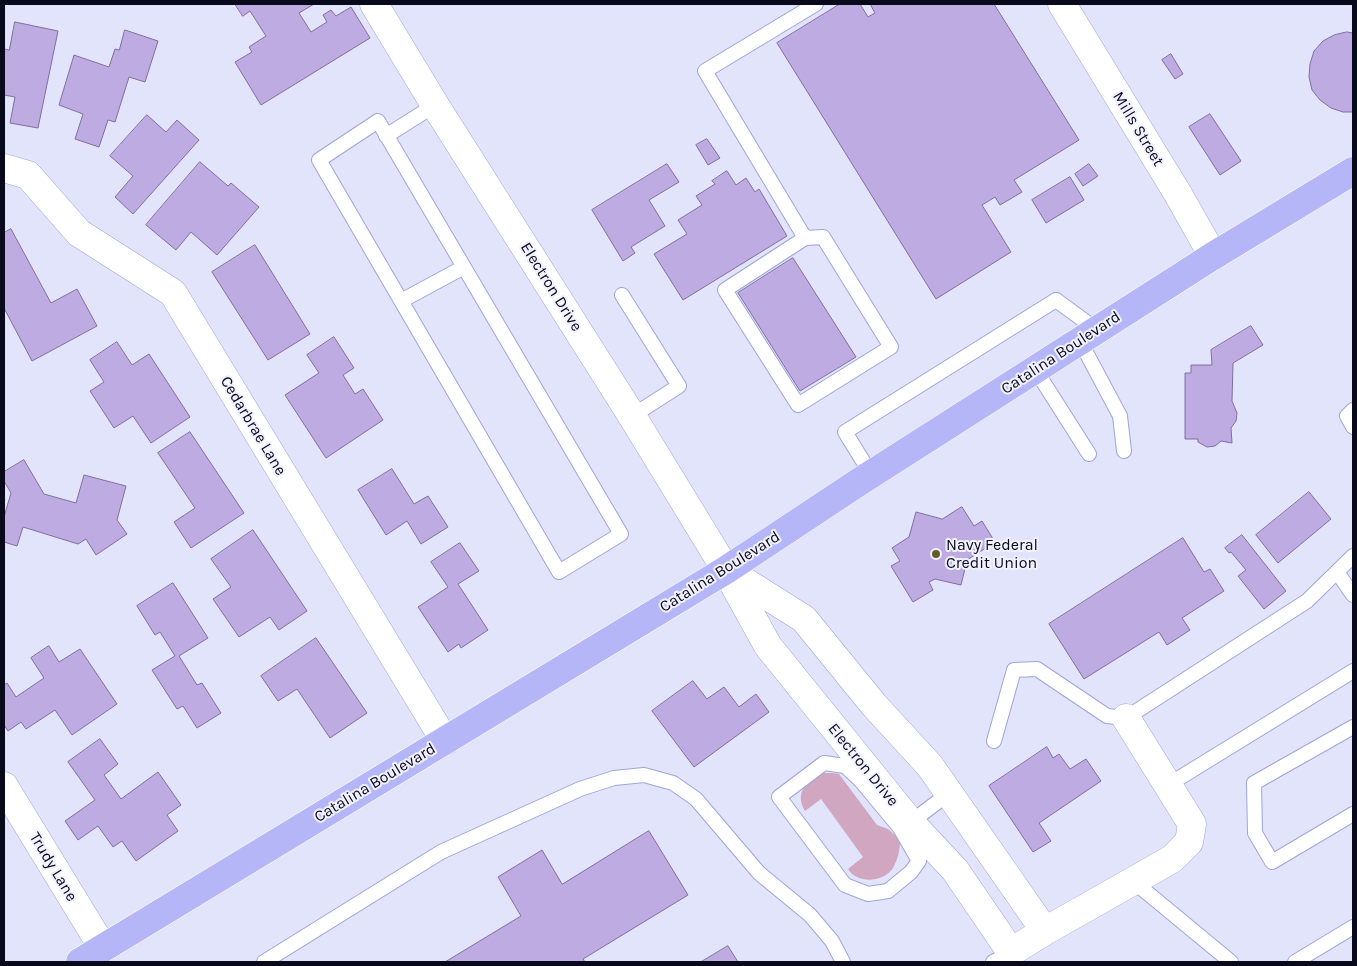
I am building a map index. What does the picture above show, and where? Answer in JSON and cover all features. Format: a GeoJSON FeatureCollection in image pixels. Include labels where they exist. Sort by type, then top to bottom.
{"type":"FeatureCollection","features":[{"type":"Feature","properties":{"kind":"main road","name":"Catalina Boulevard"},"geometry":{"type":"LineString","coordinates":[[91,955],[726,570],[871,474],[1213,256],[1353,171]]}},
{"type":"Feature","properties":{"kind":"street","name":"Electron Drive"},"geometry":{"type":"LineString","coordinates":[[374,4],[435,105],[632,416],[726,570],[768,646],[905,826],[955,870],[1002,957]]}},
{"type":"Feature","properties":{"kind":"street","name":"Mills Street"},"geometry":{"type":"LineString","coordinates":[[1062,4],[1178,194],[1213,256]]}},
{"type":"Feature","properties":{"kind":"street","name":"Cedarbrae Lane"},"geometry":{"type":"LineString","coordinates":[[4,168],[28,175],[79,233],[173,294],[445,741]]}},
{"type":"Feature","properties":{"kind":"street","name":"Electron Drive"},"geometry":{"type":"LineString","coordinates":[[726,570],[804,619],[874,705],[930,766],[948,794],[974,826],[1045,930]]}},
{"type":"Feature","properties":{"kind":"street"},"geometry":{"type":"LineString","coordinates":[[1002,957],[1045,930],[1172,859],[1189,842],[1192,824],[1126,718]]}},
{"type":"Feature","properties":{"kind":"street","name":"Trudy Lane"},"geometry":{"type":"LineString","coordinates":[[4,786],[91,955]]}},
{"type":"Feature","properties":{"kind":"lane"},"geometry":{"type":"LineString","coordinates":[[805,238],[705,71],[816,4]]}},
{"type":"Feature","properties":{"kind":"lane"},"geometry":{"type":"LineString","coordinates":[[386,136],[435,105]]}},
{"type":"Feature","properties":{"kind":"lane"},"geometry":{"type":"LineString","coordinates":[[378,121],[386,136],[621,534],[559,572],[319,160],[378,121]]}},
{"type":"Feature","properties":{"kind":"lane"},"geometry":{"type":"LineString","coordinates":[[823,237],[891,346],[798,405],[725,290],[805,238],[823,237]]}},
{"type":"Feature","properties":{"kind":"lane"},"geometry":{"type":"LineString","coordinates":[[401,301],[464,267]]}},
{"type":"Feature","properties":{"kind":"lane"},"geometry":{"type":"LineString","coordinates":[[622,295],[679,386],[632,416]]}},
{"type":"Feature","properties":{"kind":"lane"},"geometry":{"type":"LineString","coordinates":[[871,474],[844,432],[1056,300],[1088,336],[1120,416],[1124,451]]}},
{"type":"Feature","properties":{"kind":"lane"},"geometry":{"type":"LineString","coordinates":[[1035,370],[1089,454]]}},
{"type":"Feature","properties":{"kind":"lane"},"geometry":{"type":"LineString","coordinates":[[1353,410],[1347,416],[1353,428]]}},
{"type":"Feature","properties":{"kind":"lane"},"geometry":{"type":"LineString","coordinates":[[994,741],[1014,670],[1037,669],[1106,716],[1126,718],[1307,600],[1353,556]]}},
{"type":"Feature","properties":{"kind":"lane"},"geometry":{"type":"LineString","coordinates":[[1336,572],[1353,595]]}},
{"type":"Feature","properties":{"kind":"lane"},"geometry":{"type":"LineString","coordinates":[[1168,784],[1353,671]]}},
{"type":"Feature","properties":{"kind":"lane"},"geometry":{"type":"LineString","coordinates":[[1353,727],[1254,782],[1255,832],[1272,862],[1353,814]]}},
{"type":"Feature","properties":{"kind":"lane"},"geometry":{"type":"LineString","coordinates":[[824,763],[844,766],[862,781],[905,826],[920,861],[911,872],[888,891],[868,894],[845,886],[779,797],[824,763]]}},
{"type":"Feature","properties":{"kind":"lane"},"geometry":{"type":"LineString","coordinates":[[264,962],[441,852],[580,789],[614,778],[644,775],[673,783],[696,799],[759,872],[810,915],[832,941],[843,962]]}},
{"type":"Feature","properties":{"kind":"lane"},"geometry":{"type":"LineString","coordinates":[[905,826],[948,794]]}},
{"type":"Feature","properties":{"kind":"lane"},"geometry":{"type":"LineString","coordinates":[[1133,881],[1231,962]]}},
{"type":"Feature","properties":{"kind":"lane"},"geometry":{"type":"LineString","coordinates":[[1294,962],[1353,927]]}},
{"type":"Feature","properties":{"kind":"shaded area"},"geometry":{"type":"Polygon","coordinates":[[[818,773],[839,774],[877,825],[888,829],[900,840],[899,851],[893,868],[883,877],[870,880],[864,879],[852,874],[848,869],[863,857],[821,799],[805,811],[802,805],[801,794],[809,781],[818,773]]]}},
{"type":"Feature","properties":{"kind":"building"},"geometry":{"type":"Polygon","coordinates":[[[235,4],[314,4],[299,13],[311,32],[327,22],[323,15],[331,10],[336,16],[351,7],[370,38],[261,105],[235,62],[252,52],[249,47],[266,36],[250,11],[243,16],[235,4]]]}},
{"type":"Feature","properties":{"kind":"building"},"geometry":{"type":"Polygon","coordinates":[[[840,4],[860,4],[868,17],[875,13],[870,4],[994,4],[1079,140],[1014,180],[1022,192],[1000,205],[995,197],[982,205],[1011,252],[936,299],[777,43],[840,4]]]}},
{"type":"Feature","properties":{"kind":"building"},"geometry":{"type":"Polygon","coordinates":[[[15,22],[58,31],[38,128],[10,123],[15,97],[4,95],[4,49],[9,50],[15,22]]]}},
{"type":"Feature","properties":{"kind":"building"},"geometry":{"type":"Polygon","coordinates":[[[125,30],[158,41],[145,82],[129,77],[115,122],[108,120],[99,147],[75,139],[83,114],[59,105],[74,55],[109,67],[115,49],[119,50],[125,30]]]}},
{"type":"Feature","properties":{"kind":"building"},"geometry":{"type":"Polygon","coordinates":[[[1347,32],[1353,33],[1353,112],[1343,112],[1331,108],[1320,100],[1312,90],[1309,77],[1314,51],[1323,41],[1334,35],[1347,32]]]}},
{"type":"Feature","properties":{"kind":"building"},"geometry":{"type":"Polygon","coordinates":[[[1171,54],[1183,74],[1175,79],[1162,60],[1171,54]]]}},
{"type":"Feature","properties":{"kind":"building"},"geometry":{"type":"Polygon","coordinates":[[[1210,114],[1241,161],[1220,175],[1189,127],[1210,114]]]}},
{"type":"Feature","properties":{"kind":"building"},"geometry":{"type":"Polygon","coordinates":[[[147,115],[166,132],[177,120],[199,140],[133,214],[115,197],[133,176],[110,156],[147,115]]]}},
{"type":"Feature","properties":{"kind":"building"},"geometry":{"type":"Polygon","coordinates":[[[707,139],[720,158],[708,165],[696,145],[707,139]]]}},
{"type":"Feature","properties":{"kind":"building"},"geometry":{"type":"Polygon","coordinates":[[[200,162],[228,186],[231,183],[259,207],[217,255],[191,232],[176,250],[146,225],[200,162]]]}},
{"type":"Feature","properties":{"kind":"building"},"geometry":{"type":"Polygon","coordinates":[[[667,164],[679,182],[649,200],[665,226],[631,247],[635,253],[623,261],[592,210],[667,164]]]}},
{"type":"Feature","properties":{"kind":"building"},"geometry":{"type":"Polygon","coordinates":[[[1089,164],[1098,176],[1083,186],[1075,174],[1089,164]]]}},
{"type":"Feature","properties":{"kind":"building"},"geometry":{"type":"Polygon","coordinates":[[[727,171],[736,185],[746,178],[755,192],[759,189],[787,236],[683,300],[654,254],[687,234],[678,220],[702,205],[696,196],[715,184],[712,181],[727,171]]]}},
{"type":"Feature","properties":{"kind":"building"},"geometry":{"type":"Polygon","coordinates":[[[1070,177],[1084,200],[1046,223],[1032,200],[1070,177]]]}},
{"type":"Feature","properties":{"kind":"building"},"geometry":{"type":"Polygon","coordinates":[[[11,229],[51,303],[77,289],[97,326],[32,361],[4,308],[4,233],[11,229]]]}},
{"type":"Feature","properties":{"kind":"building"},"geometry":{"type":"Polygon","coordinates":[[[255,245],[310,334],[268,360],[212,272],[255,245]]]}},
{"type":"Feature","properties":{"kind":"building"},"geometry":{"type":"Polygon","coordinates":[[[793,258],[856,357],[800,391],[738,293],[793,258]]]}},
{"type":"Feature","properties":{"kind":"building"},"geometry":{"type":"Polygon","coordinates":[[[1251,326],[1263,345],[1233,363],[1232,401],[1237,413],[1236,421],[1231,428],[1232,443],[1221,441],[1215,446],[1207,447],[1198,442],[1198,439],[1185,439],[1185,373],[1191,373],[1191,365],[1212,365],[1211,350],[1251,326]]]}},
{"type":"Feature","properties":{"kind":"building"},"geometry":{"type":"Polygon","coordinates":[[[334,337],[354,368],[343,375],[355,394],[363,389],[383,420],[326,458],[285,395],[319,373],[307,355],[334,337]]]}},
{"type":"Feature","properties":{"kind":"building"},"geometry":{"type":"Polygon","coordinates":[[[117,342],[132,365],[149,354],[190,417],[151,443],[133,416],[114,428],[90,391],[104,382],[90,360],[117,342]]]}},
{"type":"Feature","properties":{"kind":"building"},"geometry":{"type":"Polygon","coordinates":[[[190,432],[244,513],[191,548],[174,522],[195,508],[158,453],[190,432]]]}},
{"type":"Feature","properties":{"kind":"building"},"geometry":{"type":"Polygon","coordinates":[[[24,460],[44,494],[76,503],[84,475],[126,486],[117,520],[127,534],[96,555],[86,539],[78,544],[23,527],[17,546],[4,542],[4,517],[11,493],[4,481],[4,472],[24,460]]]}},
{"type":"Feature","properties":{"kind":"building"},"geometry":{"type":"Polygon","coordinates":[[[392,469],[414,504],[428,496],[448,527],[421,544],[407,521],[386,535],[358,490],[392,469]]]}},
{"type":"Feature","properties":{"kind":"building"},"geometry":{"type":"Polygon","coordinates":[[[1309,492],[1331,519],[1278,563],[1256,535],[1309,492]]]}},
{"type":"Feature","properties":{"kind":"building","name":"Navy Federal Credit Union"},"geometry":{"type":"Polygon","coordinates":[[[962,507],[974,526],[982,521],[995,542],[967,560],[961,585],[935,579],[929,582],[933,590],[913,602],[891,566],[900,561],[892,548],[909,537],[916,512],[942,519],[962,507]]]}},
{"type":"Feature","properties":{"kind":"building"},"geometry":{"type":"Polygon","coordinates":[[[253,530],[307,611],[279,630],[270,617],[239,637],[213,599],[231,587],[211,559],[253,530]]]}},
{"type":"Feature","properties":{"kind":"building"},"geometry":{"type":"Polygon","coordinates":[[[1242,535],[1286,591],[1264,609],[1238,576],[1246,570],[1231,552],[1229,553],[1225,548],[1242,535]]]}},
{"type":"Feature","properties":{"kind":"building"},"geometry":{"type":"Polygon","coordinates":[[[1183,538],[1204,572],[1210,569],[1224,591],[1182,618],[1190,630],[1167,645],[1159,632],[1084,679],[1049,624],[1183,538]]]}},
{"type":"Feature","properties":{"kind":"building"},"geometry":{"type":"Polygon","coordinates":[[[460,543],[479,571],[458,584],[488,630],[461,648],[459,644],[448,652],[418,607],[448,587],[431,562],[460,543]]]}},
{"type":"Feature","properties":{"kind":"building"},"geometry":{"type":"Polygon","coordinates":[[[173,583],[208,638],[179,656],[197,685],[202,683],[221,713],[197,728],[183,706],[177,709],[152,670],[175,656],[160,632],[155,635],[137,606],[173,583]]]}},
{"type":"Feature","properties":{"kind":"building"},"geometry":{"type":"Polygon","coordinates":[[[316,638],[367,713],[330,738],[297,689],[278,701],[261,676],[316,638]]]}},
{"type":"Feature","properties":{"kind":"building"},"geometry":{"type":"Polygon","coordinates":[[[49,646],[59,662],[80,649],[117,704],[72,735],[55,710],[26,729],[21,722],[8,731],[4,725],[4,685],[7,683],[16,697],[44,678],[31,658],[49,646]]]}},
{"type":"Feature","properties":{"kind":"building"},"geometry":{"type":"Polygon","coordinates":[[[693,681],[707,699],[724,687],[739,707],[756,694],[769,712],[694,767],[652,711],[693,681]]]}},
{"type":"Feature","properties":{"kind":"building"},"geometry":{"type":"Polygon","coordinates":[[[100,739],[118,764],[104,775],[121,799],[158,772],[181,805],[167,815],[178,831],[136,861],[122,841],[113,847],[98,826],[78,840],[65,821],[95,800],[68,762],[100,739]]]}},
{"type":"Feature","properties":{"kind":"building"},"geometry":{"type":"Polygon","coordinates":[[[1047,747],[1053,758],[1059,754],[1070,769],[1086,759],[1101,781],[1039,823],[1051,841],[1033,852],[989,786],[1047,747]]]}},
{"type":"Feature","properties":{"kind":"building"},"geometry":{"type":"Polygon","coordinates":[[[649,831],[688,895],[583,959],[585,962],[445,962],[521,916],[498,877],[542,850],[562,884],[649,831]]]}},
{"type":"Feature","properties":{"kind":"building"},"geometry":{"type":"Polygon","coordinates":[[[728,946],[738,962],[701,962],[728,946]]]}},
{"type":"Feature","properties":{"kind":"place","name":"Navy Federal Credit Union"},"geometry":{"type":"Point","coordinates":[936,554]}}]}
